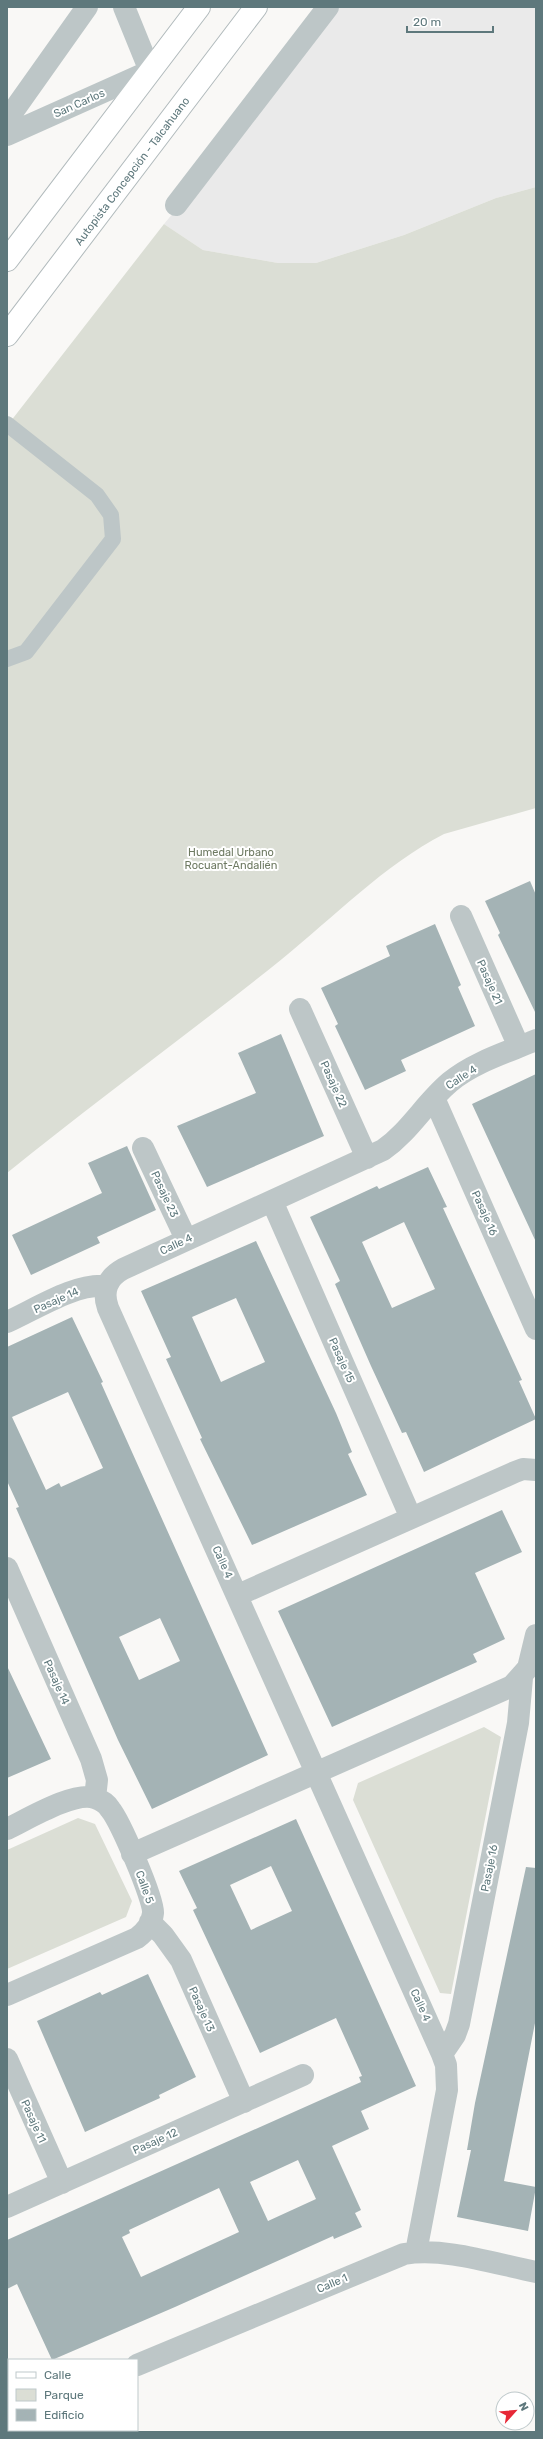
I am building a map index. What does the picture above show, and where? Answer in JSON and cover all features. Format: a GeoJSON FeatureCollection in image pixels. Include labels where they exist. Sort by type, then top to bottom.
{"type":"FeatureCollection","features":[{"type":"Feature","properties":{"kind":"main road"},"geometry":{"type":"LineString","coordinates":[[7,260],[199,7]]}},
{"type":"Feature","properties":{"kind":"main road","name":"Autopista Concepción - Talcahuano"},"geometry":{"type":"LineString","coordinates":[[7,335],[256,7]]}},
{"type":"Feature","properties":{"kind":"street"},"geometry":{"type":"LineString","coordinates":[[7,120],[87,7]]}},
{"type":"Feature","properties":{"kind":"street"},"geometry":{"type":"LineString","coordinates":[[124,7],[150,70]]}},
{"type":"Feature","properties":{"kind":"street"},"geometry":{"type":"LineString","coordinates":[[176,204],[328,7]]}},
{"type":"Feature","properties":{"kind":"street","name":"San Carlos"},"geometry":{"type":"LineString","coordinates":[[7,135],[150,70]]}},
{"type":"Feature","properties":{"kind":"street","name":"Pasaje 21"},"geometry":{"type":"LineString","coordinates":[[461,916],[528,1044]]}},
{"type":"Feature","properties":{"kind":"street","name":"Pasaje 22"},"geometry":{"type":"LineString","coordinates":[[300,1009],[367,1158]]}},
{"type":"Feature","properties":{"kind":"street","name":"Calle 4"},"geometry":{"type":"LineString","coordinates":[[416,2252],[447,2090],[446,2065],[238,1595],[108,1308],[105,1293],[106,1286],[116,1273],[186,1239],[367,1158],[398,1139],[434,1098],[464,1072],[528,1044]]}},
{"type":"Feature","properties":{"kind":"street","name":"Pasaje 16"},"geometry":{"type":"LineString","coordinates":[[434,1098],[536,1328]]}},
{"type":"Feature","properties":{"kind":"street","name":"Pasaje 23"},"geometry":{"type":"LineString","coordinates":[[143,1148],[186,1239]]}},
{"type":"Feature","properties":{"kind":"street","name":"Pasaje 15"},"geometry":{"type":"LineString","coordinates":[[272,1201],[411,1518]]}},
{"type":"Feature","properties":{"kind":"street","name":"Pasaje 14"},"geometry":{"type":"LineString","coordinates":[[7,1322],[74,1291],[92,1286],[106,1286]]}},
{"type":"Feature","properties":{"kind":"street"},"geometry":{"type":"LineString","coordinates":[[238,1595],[515,1472],[524,1469],[536,1470]]}},
{"type":"Feature","properties":{"kind":"street","name":"Pasaje 14"},"geometry":{"type":"LineString","coordinates":[[7,1568],[91,1758],[97,1780],[95,1798]]}},
{"type":"Feature","properties":{"kind":"street"},"geometry":{"type":"LineString","coordinates":[[132,1854],[501,1692],[522,1678],[530,1663],[536,1635]]}},
{"type":"Feature","properties":{"kind":"street","name":"Pasaje 16"},"geometry":{"type":"LineString","coordinates":[[442,2054],[455,2035],[459,2024],[518,1723],[522,1678]]}},
{"type":"Feature","properties":{"kind":"street"},"geometry":{"type":"LineString","coordinates":[[7,1829],[73,1799],[86,1797],[95,1798]]}},
{"type":"Feature","properties":{"kind":"street","name":"Calle 5"},"geometry":{"type":"LineString","coordinates":[[95,1798],[110,1808],[132,1854],[152,1904],[150,1922]]}},
{"type":"Feature","properties":{"kind":"street"},"geometry":{"type":"LineString","coordinates":[[7,1995],[137,1938],[150,1922]]}},
{"type":"Feature","properties":{"kind":"street","name":"Pasaje 13"},"geometry":{"type":"LineString","coordinates":[[150,1922],[163,1935],[181,1960],[244,2102]]}},
{"type":"Feature","properties":{"kind":"street","name":"Pasaje 11"},"geometry":{"type":"LineString","coordinates":[[7,2059],[62,2183]]}},
{"type":"Feature","properties":{"kind":"street","name":"Pasaje 12"},"geometry":{"type":"LineString","coordinates":[[7,2207],[303,2075]]}},
{"type":"Feature","properties":{"kind":"street","name":"Calle 1"},"geometry":{"type":"LineString","coordinates":[[138,2365],[391,2258],[416,2252],[441,2253],[536,2272]]}},
{"type":"Feature","properties":{"kind":"lane"},"geometry":{"type":"LineString","coordinates":[[7,424],[97,495],[111,515],[113,539],[26,652],[7,659]]}},
{"type":"Feature","properties":{"kind":"shaded area"},"geometry":{"type":"Polygon","coordinates":[[[328,7],[536,7],[536,187],[496,198],[404,235],[316,263],[278,263],[203,250],[164,224],[208,171],[328,7]]]}},
{"type":"Feature","properties":{"kind":"green space","name":"Humedal Urbano Rocuant-Andalién"},"geometry":{"type":"Polygon","coordinates":[[[536,187],[536,808],[444,834],[401,861],[360,892],[282,959],[7,1173],[7,426],[164,224],[203,250],[278,263],[316,263],[404,235],[496,198],[536,187]]]}},
{"type":"Feature","properties":{"kind":"green space"},"geometry":{"type":"Polygon","coordinates":[[[484,1727],[501,1737],[451,1994],[440,1993],[353,1800],[358,1783],[484,1727]]]}},
{"type":"Feature","properties":{"kind":"green space"},"geometry":{"type":"Polygon","coordinates":[[[78,1818],[95,1824],[132,1901],[126,1917],[7,1969],[7,1850],[78,1818]]]}},
{"type":"Feature","properties":{"kind":"building"},"geometry":{"type":"Polygon","coordinates":[[[530,881],[536,895],[536,1014],[498,935],[500,933],[485,901],[530,881]]]}},
{"type":"Feature","properties":{"kind":"building"},"geometry":{"type":"Polygon","coordinates":[[[435,924],[461,985],[458,987],[475,1026],[401,1060],[406,1071],[365,1090],[335,1026],[338,1024],[321,988],[390,956],[386,946],[435,924]]]}},
{"type":"Feature","properties":{"kind":"building"},"geometry":{"type":"Polygon","coordinates":[[[281,1034],[324,1136],[207,1187],[177,1126],[256,1093],[238,1053],[281,1034]]]}},
{"type":"Feature","properties":{"kind":"building"},"geometry":{"type":"Polygon","coordinates":[[[536,1074],[536,1242],[472,1104],[536,1074]]]}},
{"type":"Feature","properties":{"kind":"building"},"geometry":{"type":"Polygon","coordinates":[[[127,1146],[156,1210],[97,1237],[100,1243],[31,1275],[12,1235],[102,1193],[88,1163],[127,1146]]]}},
{"type":"Feature","properties":{"kind":"building"},"geometry":{"type":"Polygon","coordinates":[[[428,1167],[447,1207],[443,1208],[522,1380],[519,1381],[536,1419],[424,1472],[406,1432],[402,1433],[371,1366],[335,1284],[340,1281],[310,1217],[377,1186],[379,1189],[428,1167]],[[404,1222],[362,1242],[392,1308],[435,1289],[404,1222]]]}},
{"type":"Feature","properties":{"kind":"building"},"geometry":{"type":"Polygon","coordinates":[[[256,1241],[336,1413],[352,1452],[348,1454],[367,1495],[252,1545],[200,1439],[202,1438],[166,1359],[171,1357],[141,1291],[256,1241]],[[236,1298],[192,1317],[221,1382],[265,1362],[236,1298]]]}},
{"type":"Feature","properties":{"kind":"building"},"geometry":{"type":"Polygon","coordinates":[[[72,1317],[103,1382],[101,1383],[268,1755],[152,1809],[118,1740],[16,1508],[19,1507],[7,1481],[7,1347],[72,1317]],[[68,1392],[12,1417],[46,1490],[59,1483],[61,1487],[103,1468],[68,1392]],[[160,1618],[119,1637],[139,1680],[180,1661],[160,1618]]]}},
{"type":"Feature","properties":{"kind":"building"},"geometry":{"type":"Polygon","coordinates":[[[502,1510],[522,1552],[475,1573],[505,1639],[473,1654],[477,1662],[332,1727],[278,1611],[502,1510]]]}},
{"type":"Feature","properties":{"kind":"building"},"geometry":{"type":"Polygon","coordinates":[[[7,1666],[51,1759],[7,1778],[7,1666]]]}},
{"type":"Feature","properties":{"kind":"building"},"geometry":{"type":"Polygon","coordinates":[[[296,1819],[416,2086],[361,2111],[369,2129],[332,2146],[361,2210],[355,2213],[362,2227],[334,2239],[333,2236],[175,2307],[52,2359],[17,2284],[7,2289],[7,2240],[361,2082],[359,2077],[362,2076],[336,2018],[260,2053],[193,1910],[197,1908],[179,1871],[296,1819]],[[271,1866],[230,1885],[251,1930],[292,1911],[271,1866]],[[298,2160],[250,2182],[268,2221],[316,2199],[298,2160]],[[219,2188],[129,2230],[130,2233],[122,2237],[141,2277],[239,2232],[219,2188]]]}},
{"type":"Feature","properties":{"kind":"building"},"geometry":{"type":"Polygon","coordinates":[[[526,1867],[536,1868],[536,2018],[504,2181],[536,2187],[528,2231],[457,2217],[471,2150],[467,2150],[475,2103],[526,1867]]]}},
{"type":"Feature","properties":{"kind":"building"},"geometry":{"type":"Polygon","coordinates":[[[148,1974],[196,2077],[159,2095],[160,2098],[85,2132],[37,2021],[100,1992],[102,1995],[148,1974]]]}}]}
